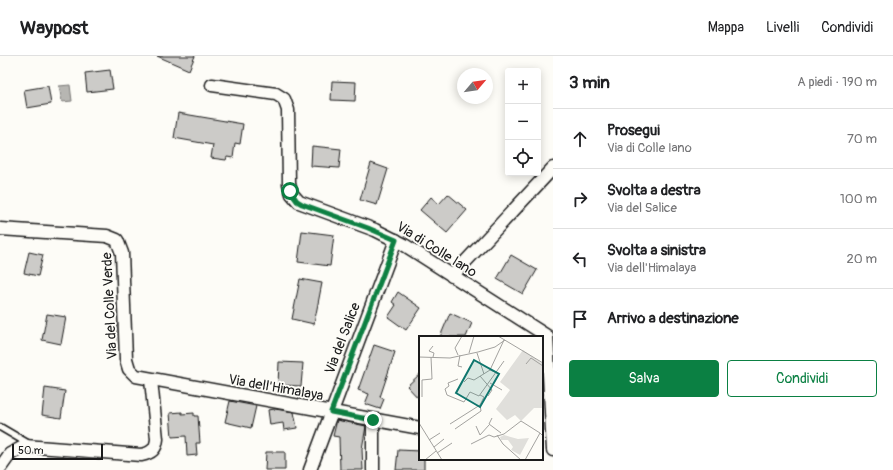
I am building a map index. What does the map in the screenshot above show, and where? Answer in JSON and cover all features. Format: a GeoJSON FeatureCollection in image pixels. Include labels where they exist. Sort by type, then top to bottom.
{"type":"FeatureCollection","features":[{"type":"Feature","properties":{"kind":"street","name":"Via di Colle Iano"},"geometry":{"type":"LineString","coordinates":[[212,85],[274,94],[281,97],[286,102],[288,110],[289,184],[294,198],[302,204],[396,240],[550,336],[553,450]]}},
{"type":"Feature","properties":{"kind":"street"},"geometry":{"type":"LineString","coordinates":[[452,276],[553,168]]}},
{"type":"Feature","properties":{"kind":"street","name":"Via del Colle Verde"},"geometry":{"type":"LineString","coordinates":[[0,229],[107,236],[117,240],[122,253],[125,355],[129,369]]}},
{"type":"Feature","properties":{"kind":"street","name":"Via del Salice"},"geometry":{"type":"LineString","coordinates":[[310,470],[396,240]]}},
{"type":"Feature","properties":{"kind":"street","name":"Via dell'Himalaya"},"geometry":{"type":"LineString","coordinates":[[129,369],[136,376],[151,380],[419,428]]}},
{"type":"Feature","properties":{"kind":"street"},"geometry":{"type":"LineString","coordinates":[[0,468],[14,451],[32,446],[141,455],[152,452],[156,446],[157,439],[151,380]]}},
{"type":"Feature","properties":{"kind":"street"},"geometry":{"type":"LineString","coordinates":[[373,420],[373,470]]}},
{"type":"Feature","properties":{"kind":"street"},"geometry":{"type":"LineString","coordinates":[[543,449],[553,450]]}},
{"type":"Feature","properties":{"kind":"lane"},"geometry":{"type":"LineString","coordinates":[[0,427],[32,446]]}},
{"type":"Feature","properties":{"kind":"shaded area"},"geometry":{"type":"Polygon","coordinates":[[[70,85],[72,101],[62,102],[59,86],[70,85]]]}},
{"type":"Feature","properties":{"kind":"building"},"geometry":{"type":"Polygon","coordinates":[[[157,56],[195,56],[189,70],[157,56]]]}},
{"type":"Feature","properties":{"kind":"building"},"geometry":{"type":"Polygon","coordinates":[[[110,70],[113,89],[87,92],[85,73],[110,70]]]}},
{"type":"Feature","properties":{"kind":"building"},"geometry":{"type":"Polygon","coordinates":[[[332,81],[356,82],[355,101],[331,100],[332,81]]]}},
{"type":"Feature","properties":{"kind":"building"},"geometry":{"type":"Polygon","coordinates":[[[48,86],[51,104],[27,108],[24,90],[48,86]]]}},
{"type":"Feature","properties":{"kind":"building"},"geometry":{"type":"Polygon","coordinates":[[[178,113],[243,124],[240,144],[235,143],[233,158],[227,157],[226,160],[211,158],[213,145],[174,138],[178,113]]]}},
{"type":"Feature","properties":{"kind":"building"},"geometry":{"type":"Polygon","coordinates":[[[312,146],[341,149],[339,168],[311,166],[312,146]]]}},
{"type":"Feature","properties":{"kind":"building"},"geometry":{"type":"Polygon","coordinates":[[[371,163],[388,169],[377,205],[360,200],[371,163]]]}},
{"type":"Feature","properties":{"kind":"building"},"geometry":{"type":"Polygon","coordinates":[[[448,194],[467,210],[447,233],[420,210],[431,197],[439,204],[448,194]]]}},
{"type":"Feature","properties":{"kind":"building"},"geometry":{"type":"Polygon","coordinates":[[[302,231],[334,235],[330,266],[298,262],[302,231]]]}},
{"type":"Feature","properties":{"kind":"building"},"geometry":{"type":"Polygon","coordinates":[[[29,252],[43,255],[38,276],[24,273],[29,252]]]}},
{"type":"Feature","properties":{"kind":"building"},"geometry":{"type":"Polygon","coordinates":[[[511,255],[537,270],[523,294],[497,279],[511,255]]]}},
{"type":"Feature","properties":{"kind":"building"},"geometry":{"type":"Polygon","coordinates":[[[300,279],[322,283],[314,324],[292,319],[300,279]]]}},
{"type":"Feature","properties":{"kind":"building"},"geometry":{"type":"Polygon","coordinates":[[[398,292],[421,308],[406,330],[388,317],[396,305],[392,302],[398,292]]]}},
{"type":"Feature","properties":{"kind":"building"},"geometry":{"type":"Polygon","coordinates":[[[450,313],[472,323],[466,336],[440,336],[450,313]]]}},
{"type":"Feature","properties":{"kind":"building"},"geometry":{"type":"Polygon","coordinates":[[[47,314],[66,317],[61,344],[42,340],[47,314]]]}},
{"type":"Feature","properties":{"kind":"building"},"geometry":{"type":"Polygon","coordinates":[[[374,345],[395,352],[380,397],[384,399],[380,409],[365,404],[369,394],[358,390],[374,345]]]}},
{"type":"Feature","properties":{"kind":"building"},"geometry":{"type":"Polygon","coordinates":[[[279,362],[303,363],[301,386],[278,385],[279,362]]]}},
{"type":"Feature","properties":{"kind":"building"},"geometry":{"type":"Polygon","coordinates":[[[419,375],[419,399],[407,386],[419,375]]]}},
{"type":"Feature","properties":{"kind":"building"},"geometry":{"type":"Polygon","coordinates":[[[45,388],[65,391],[61,418],[42,415],[45,388]]]}},
{"type":"Feature","properties":{"kind":"building"},"geometry":{"type":"Polygon","coordinates":[[[230,401],[256,406],[251,428],[225,422],[230,401]]]}},
{"type":"Feature","properties":{"kind":"building"},"geometry":{"type":"Polygon","coordinates":[[[275,409],[294,412],[297,428],[284,430],[283,423],[270,425],[268,410],[275,409]]]}},
{"type":"Feature","properties":{"kind":"building"},"geometry":{"type":"Polygon","coordinates":[[[182,412],[182,414],[194,413],[194,416],[198,416],[200,443],[196,443],[197,455],[187,456],[186,436],[172,437],[170,413],[182,412]]]}},
{"type":"Feature","properties":{"kind":"building"},"geometry":{"type":"Polygon","coordinates":[[[337,420],[366,426],[362,449],[363,470],[340,470],[339,437],[333,436],[337,420]]]}},
{"type":"Feature","properties":{"kind":"building"},"geometry":{"type":"Polygon","coordinates":[[[398,450],[419,451],[419,460],[424,460],[424,470],[396,470],[398,450]]]}},
{"type":"Feature","properties":{"kind":"building"},"geometry":{"type":"Polygon","coordinates":[[[266,452],[285,452],[285,470],[265,470],[266,452]]]}},
{"type":"Feature","properties":{"kind":"route"},"geometry":{"type":"LineString","coordinates":[[290,191],[297,201],[302,204],[396,240],[331,412],[373,420]]}}]}
